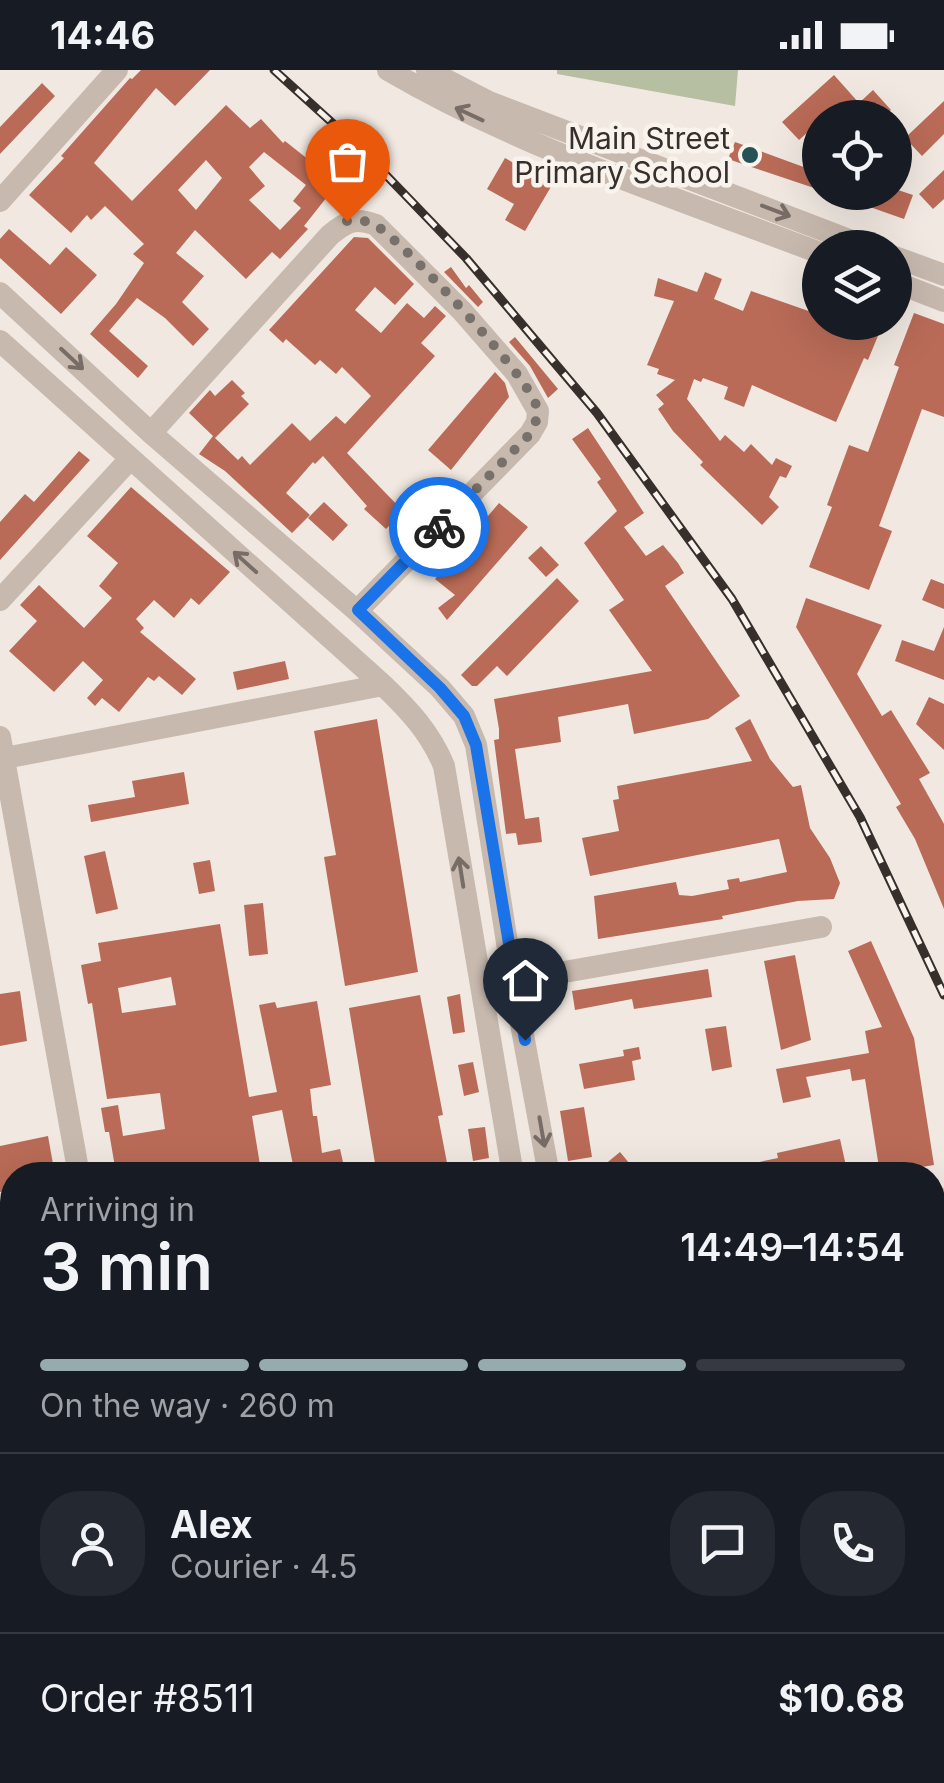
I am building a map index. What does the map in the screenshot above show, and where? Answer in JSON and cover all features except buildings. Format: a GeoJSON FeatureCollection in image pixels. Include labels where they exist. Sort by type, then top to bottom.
{"type":"FeatureCollection","features":[{"type":"Feature","properties":{"kind":"street"},"geometry":{"type":"LineString","coordinates":[[0,201],[117,70]]}},
{"type":"Feature","properties":{"kind":"street"},"geometry":{"type":"LineString","coordinates":[[388,70],[462,112],[514,135],[802,246]]}},
{"type":"Feature","properties":{"kind":"street"},"geometry":{"type":"LineString","coordinates":[[426,70],[489,102],[823,230]]}},
{"type":"Feature","properties":{"kind":"street"},"geometry":{"type":"LineString","coordinates":[[151,433],[330,235],[347,221],[363,220],[376,225],[462,310],[517,374],[538,411],[530,434],[358,610]]}},
{"type":"Feature","properties":{"kind":"street"},"geometry":{"type":"LineString","coordinates":[[912,263],[944,275]]}},
{"type":"Feature","properties":{"kind":"street"},"geometry":{"type":"LineString","coordinates":[[912,289],[944,301]]}},
{"type":"Feature","properties":{"kind":"street"},"geometry":{"type":"LineString","coordinates":[[0,293],[192,470],[358,610],[464,716],[476,745],[547,1162]]}},
{"type":"Feature","properties":{"kind":"street"},"geometry":{"type":"LineString","coordinates":[[0,341],[382,685],[416,717],[434,742],[444,766],[510,1162]]}},
{"type":"Feature","properties":{"kind":"street"},"geometry":{"type":"LineString","coordinates":[[82,416],[104,389]]}},
{"type":"Feature","properties":{"kind":"street"},"geometry":{"type":"LineString","coordinates":[[0,600],[130,459]]}},
{"type":"Feature","properties":{"kind":"street"},"geometry":{"type":"LineString","coordinates":[[171,496],[192,470]]}},
{"type":"Feature","properties":{"kind":"street"},"geometry":{"type":"LineString","coordinates":[[286,598],[307,570]]}},
{"type":"Feature","properties":{"kind":"street"},"geometry":{"type":"LineString","coordinates":[[77,1162],[3,747],[382,685]]}},
{"type":"Feature","properties":{"kind":"street"},"geometry":{"type":"LineString","coordinates":[[471,930],[505,925]]}},
{"type":"Feature","properties":{"kind":"street"},"geometry":{"type":"LineString","coordinates":[[514,981],[821,927]]}},
{"type":"Feature","properties":{"kind":"street"},"geometry":{"type":"LineString","coordinates":[[492,1044],[525,1040]]}},
{"type":"Feature","properties":{"kind":"green space"},"geometry":{"type":"Polygon","coordinates":[[[557,70],[738,70],[735,106],[557,74],[557,70]]]}},
{"type":"Feature","properties":{"kind":"railway"},"geometry":{"type":"LineString","coordinates":[[274,70],[360,148],[466,258],[597,413],[732,599],[860,817],[944,995]]}},
{"type":"Feature","properties":{"kind":"way so far"},"geometry":{"type":"LineString","coordinates":[[347,221],[363,220],[376,225],[413,259],[517,374],[538,411],[530,434],[439,527]]}},
{"type":"Feature","properties":{"kind":"place","name":"Main Street Primary School"},"geometry":{"type":"Point","coordinates":[750,155]}},
{"type":"Feature","properties":{"kind":"route"},"geometry":{"type":"LineString","coordinates":[[439,527],[358,610],[440,688],[464,716],[476,745],[525,1040]]}}]}
